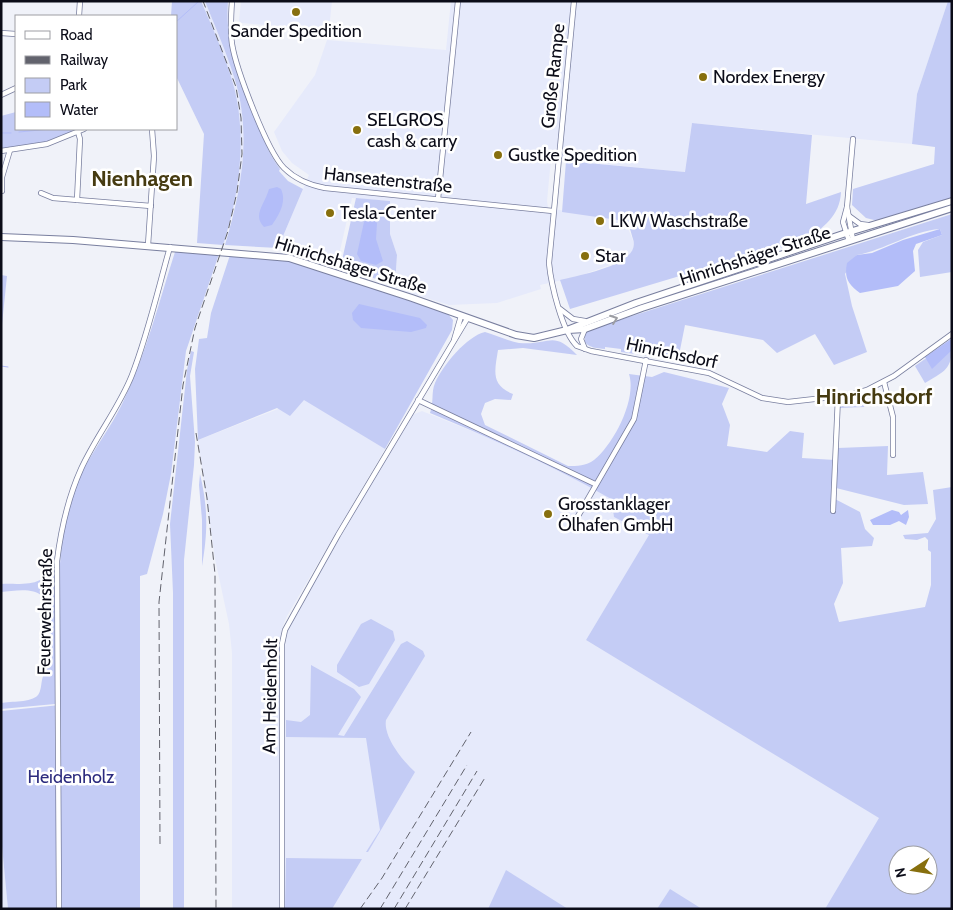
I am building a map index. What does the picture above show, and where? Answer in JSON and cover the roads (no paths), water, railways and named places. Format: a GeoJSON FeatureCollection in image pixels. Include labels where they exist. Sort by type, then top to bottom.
{"type":"FeatureCollection","features":[{"type":"Feature","properties":{"kind":"main road","name":"Hinrichshäger Straße"},"geometry":{"type":"LineString","coordinates":[[567,330],[585,321],[849,232],[952,201]]}},
{"type":"Feature","properties":{"kind":"main road","name":"Hinrichshäger Straße"},"geometry":{"type":"LineString","coordinates":[[1,237],[148,245],[289,258],[412,298],[522,337],[540,337],[567,330],[585,329],[642,308],[952,208]]}},
{"type":"Feature","properties":{"kind":"street"},"geometry":{"type":"LineString","coordinates":[[78,15],[80,1]]}},
{"type":"Feature","properties":{"kind":"street","name":"Hanseatenstraße"},"geometry":{"type":"LineString","coordinates":[[232,1],[231,30],[236,59],[273,153],[284,168],[299,180],[325,188],[553,210]]}},
{"type":"Feature","properties":{"kind":"street"},"geometry":{"type":"LineString","coordinates":[[438,199],[458,1]]}},
{"type":"Feature","properties":{"kind":"street","name":"Große Rampe"},"geometry":{"type":"LineString","coordinates":[[567,330],[552,285],[549,263],[574,1]]}},
{"type":"Feature","properties":{"kind":"street"},"geometry":{"type":"LineString","coordinates":[[1,33],[15,34]]}},
{"type":"Feature","properties":{"kind":"street"},"geometry":{"type":"LineString","coordinates":[[1,95],[15,88]]}},
{"type":"Feature","properties":{"kind":"street"},"geometry":{"type":"LineString","coordinates":[[1,151],[47,144],[82,130]]}},
{"type":"Feature","properties":{"kind":"street"},"geometry":{"type":"LineString","coordinates":[[148,245],[154,156],[152,130]]}},
{"type":"Feature","properties":{"kind":"street"},"geometry":{"type":"LineString","coordinates":[[77,200],[80,139],[78,132]]}},
{"type":"Feature","properties":{"kind":"street"},"geometry":{"type":"LineString","coordinates":[[851,240],[844,222],[853,139]]}},
{"type":"Feature","properties":{"kind":"street"},"geometry":{"type":"LineString","coordinates":[[2,191],[2,177],[10,150]]}},
{"type":"Feature","properties":{"kind":"street"},"geometry":{"type":"LineString","coordinates":[[41,193],[53,198],[151,206]]}},
{"type":"Feature","properties":{"kind":"street"},"geometry":{"type":"LineString","coordinates":[[847,207],[850,216],[849,232]]}},
{"type":"Feature","properties":{"kind":"street"},"geometry":{"type":"LineString","coordinates":[[850,216],[860,224],[872,225]]}},
{"type":"Feature","properties":{"kind":"street","name":"Feuerwehrstraße"},"geometry":{"type":"LineString","coordinates":[[59,909],[57,561],[60,536],[69,499],[82,468],[133,374],[170,247]]}},
{"type":"Feature","properties":{"kind":"street"},"geometry":{"type":"LineString","coordinates":[[560,309],[572,319],[585,321]]}},
{"type":"Feature","properties":{"kind":"street","name":"Am Heidenholt"},"geometry":{"type":"LineString","coordinates":[[282,909],[282,644],[285,630],[454,341],[464,318]]}},
{"type":"Feature","properties":{"kind":"street"},"geometry":{"type":"LineString","coordinates":[[585,329],[581,339],[585,349]]}},
{"type":"Feature","properties":{"kind":"street"},"geometry":{"type":"LineString","coordinates":[[567,330],[573,342],[585,349]]}},
{"type":"Feature","properties":{"kind":"street","name":"Hinrichsdorf"},"geometry":{"type":"LineString","coordinates":[[585,349],[710,373],[762,398],[775,401],[838,397],[858,393],[884,382],[952,334]]}},
{"type":"Feature","properties":{"kind":"street"},"geometry":{"type":"LineString","coordinates":[[572,522],[634,419],[646,360]]}},
{"type":"Feature","properties":{"kind":"street"},"geometry":{"type":"LineString","coordinates":[[884,382],[893,417],[893,455]]}},
{"type":"Feature","properties":{"kind":"street"},"geometry":{"type":"LineString","coordinates":[[833,511],[838,397]]}},
{"type":"Feature","properties":{"kind":"street"},"geometry":{"type":"LineString","coordinates":[[418,400],[595,484]]}},
{"type":"Feature","properties":{"kind":"water"},"geometry":{"type":"Polygon","coordinates":[[[277,187],[281,189],[283,194],[283,203],[272,225],[264,227],[259,218],[260,209],[269,189],[277,187]]]}},
{"type":"Feature","properties":{"kind":"water"},"geometry":{"type":"Polygon","coordinates":[[[371,218],[377,223],[376,239],[383,261],[376,265],[361,261],[357,254],[364,222],[371,218]]]}},
{"type":"Feature","properties":{"kind":"water"},"geometry":{"type":"Polygon","coordinates":[[[940,229],[942,235],[916,244],[913,251],[915,271],[898,286],[860,293],[852,287],[846,273],[847,263],[857,255],[872,253],[903,240],[940,229]]]}},
{"type":"Feature","properties":{"kind":"water"},"geometry":{"type":"Polygon","coordinates":[[[359,304],[420,318],[427,325],[426,328],[411,332],[361,328],[353,320],[352,313],[359,304]]]}},
{"type":"Feature","properties":{"kind":"water"},"geometry":{"type":"Polygon","coordinates":[[[951,339],[952,350],[932,369],[925,357],[951,339]]]}},
{"type":"Feature","properties":{"kind":"water"},"geometry":{"type":"Polygon","coordinates":[[[892,510],[899,512],[901,515],[908,510],[909,517],[906,525],[899,521],[890,525],[873,525],[870,520],[892,510]]]}},
{"type":"Feature","properties":{"kind":"waterway"},"geometry":{"type":"LineString","coordinates":[[178,20],[198,2]]}},
{"type":"Feature","properties":{"kind":"waterway"},"geometry":{"type":"LineString","coordinates":[[19,132],[40,130]]}},
{"type":"Feature","properties":{"kind":"waterway"},"geometry":{"type":"LineString","coordinates":[[1,133],[11,133]]}},
{"type":"Feature","properties":{"kind":"waterway"},"geometry":{"type":"LineString","coordinates":[[1,366],[8,367]]}},
{"type":"Feature","properties":{"kind":"railway"},"geometry":{"type":"LineString","coordinates":[[160,844],[159,602],[183,385],[195,328],[228,231],[237,192],[242,154],[241,118],[236,87],[203,1]]}},
{"type":"Feature","properties":{"kind":"railway"},"geometry":{"type":"LineString","coordinates":[[196,433],[207,498],[215,574],[216,909]]}},
{"type":"Feature","properties":{"kind":"railway"},"geometry":{"type":"LineString","coordinates":[[360,909],[382,878],[471,732]]}},
{"type":"Feature","properties":{"kind":"railway"},"geometry":{"type":"LineString","coordinates":[[380,909],[467,765]]}},
{"type":"Feature","properties":{"kind":"railway"},"geometry":{"type":"LineString","coordinates":[[394,909],[477,771]]}},
{"type":"Feature","properties":{"kind":"railway"},"geometry":{"type":"LineString","coordinates":[[405,909],[486,776]]}},
{"type":"Feature","properties":{"kind":"place","name":"Sander Spedition"},"geometry":{"type":"Point","coordinates":[296,12]}},
{"type":"Feature","properties":{"kind":"place","name":"Nordex Energy"},"geometry":{"type":"Point","coordinates":[703,77]}},
{"type":"Feature","properties":{"kind":"place","name":"SELGROS cash & carry"},"geometry":{"type":"Point","coordinates":[357,130]}},
{"type":"Feature","properties":{"kind":"place","name":"Gustke Spedition"},"geometry":{"type":"Point","coordinates":[498,155]}},
{"type":"Feature","properties":{"kind":"place","name":"Tesla-Center"},"geometry":{"type":"Point","coordinates":[330,213]}},
{"type":"Feature","properties":{"kind":"place","name":"LKW Waschstraße"},"geometry":{"type":"Point","coordinates":[600,221]}},
{"type":"Feature","properties":{"kind":"place","name":"Star"},"geometry":{"type":"Point","coordinates":[585,256]}},
{"type":"Feature","properties":{"kind":"place","name":"Grosstanklager Ölhafen GmbH"},"geometry":{"type":"Point","coordinates":[548,514]}},
{"type":"Feature","properties":{"kind":"district","name":"Nienhagen"},"geometry":{"type":"Point","coordinates":[142,178]}},
{"type":"Feature","properties":{"kind":"district","name":"Hinrichsdorf"},"geometry":{"type":"Point","coordinates":[874,396]}},
{"type":"Feature","properties":{"kind":"park label","name":"Heidenholz"},"geometry":{"type":"Point","coordinates":[71,777]}}]}
